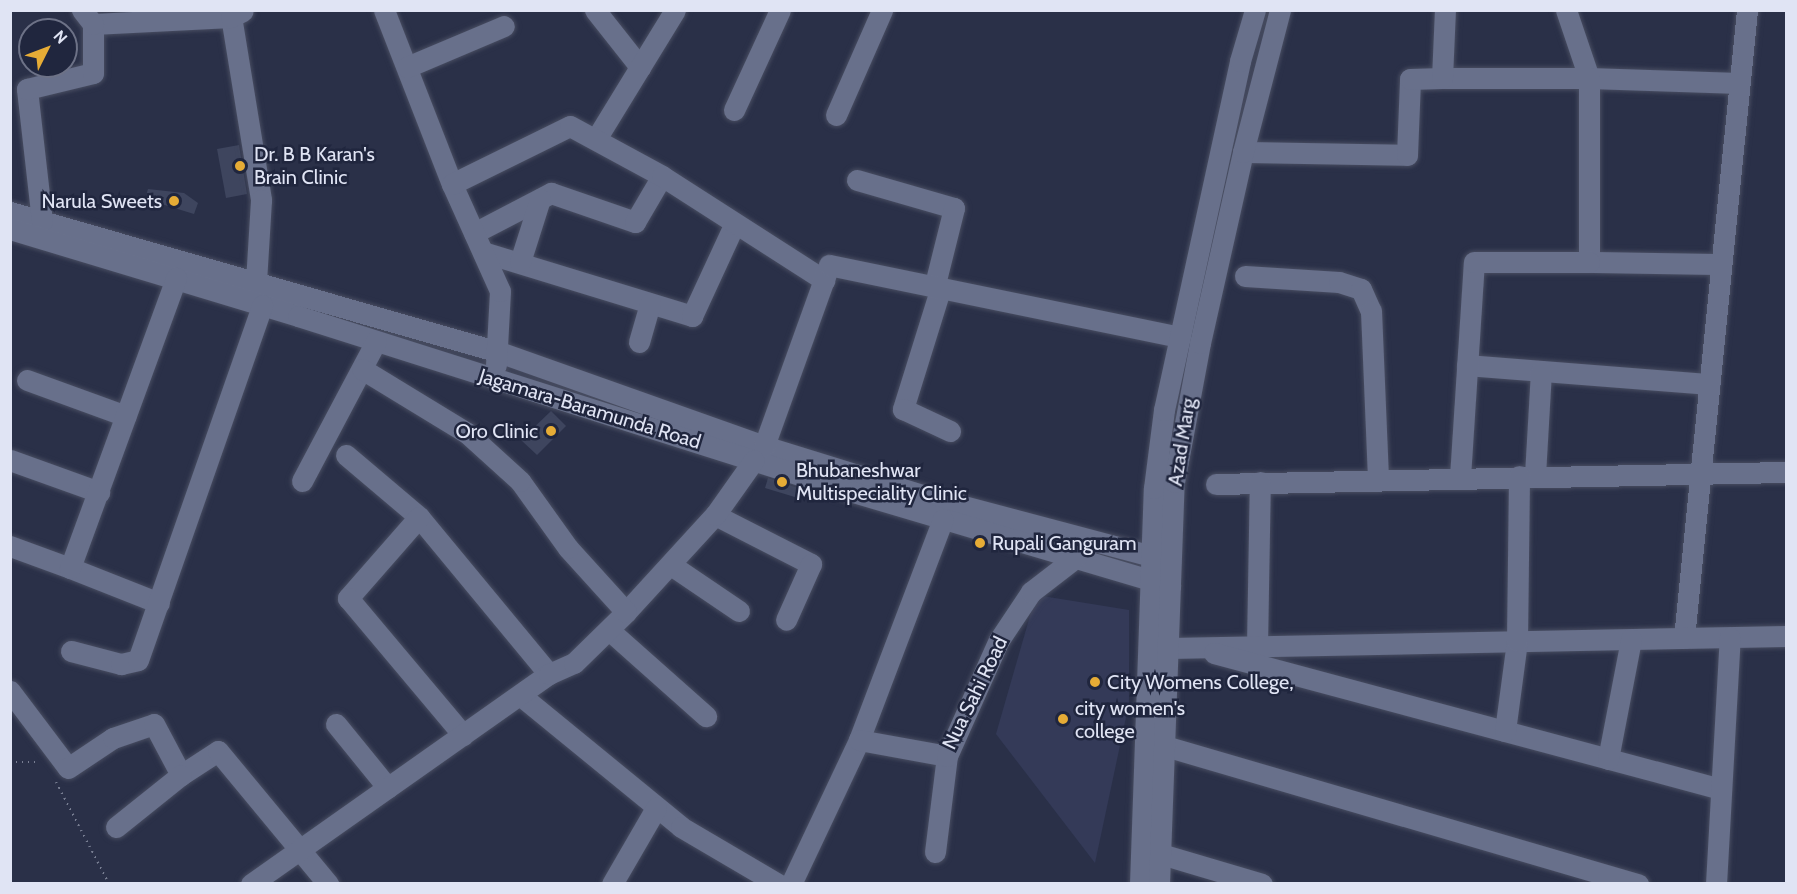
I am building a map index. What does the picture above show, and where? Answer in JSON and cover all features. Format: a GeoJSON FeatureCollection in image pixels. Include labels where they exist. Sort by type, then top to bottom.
{"type":"FeatureCollection","features":[{"type":"Feature","properties":{"kind":"street"},"geometry":{"type":"LineString","coordinates":[[384,10],[452,184],[500,291],[499,352],[494,378]]}},
{"type":"Feature","properties":{"kind":"street"},"geometry":{"type":"LineString","coordinates":[[595,10],[640,67]]}},
{"type":"Feature","properties":{"kind":"street"},"geometry":{"type":"LineString","coordinates":[[596,139],[675,10]]}},
{"type":"Feature","properties":{"kind":"street"},"geometry":{"type":"LineString","coordinates":[[734,110],[780,10]]}},
{"type":"Feature","properties":{"kind":"street"},"geometry":{"type":"LineString","coordinates":[[836,115],[882,10]]}},
{"type":"Feature","properties":{"kind":"street","name":"Azad Marg"},"geometry":{"type":"LineString","coordinates":[[1159,884],[1166,746],[1180,648],[1170,586],[1161,559],[1154,488],[1164,410],[1240,61],[1255,10]]}},
{"type":"Feature","properties":{"kind":"street","name":"Azad Marg"},"geometry":{"type":"LineString","coordinates":[[1140,884],[1149,581],[1161,559],[1182,435],[1243,152],[1280,10]]}},
{"type":"Feature","properties":{"kind":"street"},"geometry":{"type":"LineString","coordinates":[[1442,78],[1445,10]]}},
{"type":"Feature","properties":{"kind":"street"},"geometry":{"type":"LineString","coordinates":[[1566,10],[1588,78],[1588,262]]}},
{"type":"Feature","properties":{"kind":"street"},"geometry":{"type":"LineString","coordinates":[[1684,638],[1747,10]]}},
{"type":"Feature","properties":{"kind":"street"},"geometry":{"type":"LineString","coordinates":[[42,220],[19,91],[93,73],[87,17],[235,13],[261,200],[256,282]]}},
{"type":"Feature","properties":{"kind":"street"},"geometry":{"type":"LineString","coordinates":[[407,67],[504,26]]}},
{"type":"Feature","properties":{"kind":"street"},"geometry":{"type":"LineString","coordinates":[[1243,152],[1407,155],[1410,79],[1588,78],[1739,83]]}},
{"type":"Feature","properties":{"kind":"street"},"geometry":{"type":"LineString","coordinates":[[452,184],[570,126],[662,177],[824,280]]}},
{"type":"Feature","properties":{"kind":"street"},"geometry":{"type":"LineString","coordinates":[[478,242],[550,193],[634,222],[662,177]]}},
{"type":"Feature","properties":{"kind":"street"},"geometry":{"type":"LineString","coordinates":[[857,180],[954,208],[937,289],[903,409],[950,431]]}},
{"type":"Feature","properties":{"kind":"street"},"geometry":{"type":"LineString","coordinates":[[520,262],[540,199]]}},
{"type":"Feature","properties":{"kind":"street","name":"Jagamara-Baramunda Road"},"geometry":{"type":"LineString","coordinates":[[10,212],[499,352],[759,453],[943,519],[1170,586]]}},
{"type":"Feature","properties":{"kind":"street"},"geometry":{"type":"LineString","coordinates":[[478,242],[520,262],[692,316],[735,223]]}},
{"type":"Feature","properties":{"kind":"street","name":"Jagamara-Baramunda Road"},"geometry":{"type":"LineString","coordinates":[[10,229],[176,278],[494,378],[759,453],[1161,559]]}},
{"type":"Feature","properties":{"kind":"street"},"geometry":{"type":"LineString","coordinates":[[1460,477],[1474,262],[1721,264]]}},
{"type":"Feature","properties":{"kind":"street"},"geometry":{"type":"LineString","coordinates":[[251,884],[549,674],[574,663],[671,565],[715,515],[759,453],[829,265],[937,289],[1180,337]]}},
{"type":"Feature","properties":{"kind":"street"},"geometry":{"type":"LineString","coordinates":[[1245,276],[1339,282],[1361,289],[1371,311],[1378,479]]}},
{"type":"Feature","properties":{"kind":"street"},"geometry":{"type":"LineString","coordinates":[[70,568],[176,278]]}},
{"type":"Feature","properties":{"kind":"street"},"geometry":{"type":"LineString","coordinates":[[639,342],[650,304]]}},
{"type":"Feature","properties":{"kind":"street"},"geometry":{"type":"LineString","coordinates":[[71,651],[120,664],[138,660],[262,305]]}},
{"type":"Feature","properties":{"kind":"street"},"geometry":{"type":"LineString","coordinates":[[302,481],[376,341]]}},
{"type":"Feature","properties":{"kind":"street"},"geometry":{"type":"LineString","coordinates":[[1467,365],[1710,384]]}},
{"type":"Feature","properties":{"kind":"street"},"geometry":{"type":"LineString","coordinates":[[362,369],[467,433],[520,481],[568,548],[626,612]]}},
{"type":"Feature","properties":{"kind":"street"},"geometry":{"type":"LineString","coordinates":[[1505,731],[1517,641],[1527,475],[1541,371]]}},
{"type":"Feature","properties":{"kind":"street"},"geometry":{"type":"LineString","coordinates":[[27,380],[126,416]]}},
{"type":"Feature","properties":{"kind":"street"},"geometry":{"type":"LineString","coordinates":[[346,455],[419,517],[549,674]]}},
{"type":"Feature","properties":{"kind":"street"},"geometry":{"type":"LineString","coordinates":[[10,460],[99,492]]}},
{"type":"Feature","properties":{"kind":"street"},"geometry":{"type":"LineString","coordinates":[[1216,484],[1701,471],[1786,472]]}},
{"type":"Feature","properties":{"kind":"street"},"geometry":{"type":"LineString","coordinates":[[1257,646],[1260,482]]}},
{"type":"Feature","properties":{"kind":"street"},"geometry":{"type":"LineString","coordinates":[[715,515],[811,564],[786,620]]}},
{"type":"Feature","properties":{"kind":"street"},"geometry":{"type":"LineString","coordinates":[[419,517],[348,598],[463,735]]}},
{"type":"Feature","properties":{"kind":"street"},"geometry":{"type":"LineString","coordinates":[[791,884],[859,740],[943,519]]}},
{"type":"Feature","properties":{"kind":"street"},"geometry":{"type":"LineString","coordinates":[[10,546],[159,603]]}},
{"type":"Feature","properties":{"kind":"street","name":"Nua Sahi Road"},"geometry":{"type":"LineString","coordinates":[[859,740],[947,756],[962,716],[1011,621],[1031,592],[1075,558]]}},
{"type":"Feature","properties":{"kind":"street"},"geometry":{"type":"LineString","coordinates":[[671,565],[738,611]]}},
{"type":"Feature","properties":{"kind":"street"},"geometry":{"type":"LineString","coordinates":[[609,630],[706,716]]}},
{"type":"Feature","properties":{"kind":"street"},"geometry":{"type":"LineString","coordinates":[[1180,648],[1786,636]]}},
{"type":"Feature","properties":{"kind":"street"},"geometry":{"type":"LineString","coordinates":[[1716,884],[1730,637]]}},
{"type":"Feature","properties":{"kind":"street"},"geometry":{"type":"LineString","coordinates":[[1608,759],[1631,639]]}},
{"type":"Feature","properties":{"kind":"street"},"geometry":{"type":"LineString","coordinates":[[1180,648],[1721,789]]}},
{"type":"Feature","properties":{"kind":"street"},"geometry":{"type":"LineString","coordinates":[[10,691],[68,768],[113,738],[154,724],[181,775]]}},
{"type":"Feature","properties":{"kind":"street"},"geometry":{"type":"LineString","coordinates":[[520,695],[681,828],[778,884]]}},
{"type":"Feature","properties":{"kind":"street"},"geometry":{"type":"LineString","coordinates":[[336,724],[388,788]]}},
{"type":"Feature","properties":{"kind":"street"},"geometry":{"type":"LineString","coordinates":[[1166,746],[1638,884]]}},
{"type":"Feature","properties":{"kind":"street"},"geometry":{"type":"LineString","coordinates":[[116,827],[181,775],[218,751],[328,884]]}},
{"type":"Feature","properties":{"kind":"street"},"geometry":{"type":"LineString","coordinates":[[935,852],[947,756]]}},
{"type":"Feature","properties":{"kind":"street"},"geometry":{"type":"LineString","coordinates":[[612,884],[656,808]]}},
{"type":"Feature","properties":{"kind":"street"},"geometry":{"type":"LineString","coordinates":[[1161,854],[1262,884]]}},
{"type":"Feature","properties":{"kind":"path"},"geometry":{"type":"LineString","coordinates":[[10,762],[26,759],[43,764]]}},
{"type":"Feature","properties":{"kind":"path"},"geometry":{"type":"LineString","coordinates":[[53,776],[109,884]]}},
{"type":"Feature","properties":{"kind":"shaded area","name":"city women's college"},"geometry":{"type":"Polygon","coordinates":[[[1036,595],[1129,610],[1129,703],[1095,863],[996,734],[1036,595]]]}},
{"type":"Feature","properties":{"kind":"building"},"geometry":{"type":"Polygon","coordinates":[[[239,145],[247,194],[226,198],[217,149],[239,145]]]}},
{"type":"Feature","properties":{"kind":"building","name":"Narula Sweets"},"geometry":{"type":"Polygon","coordinates":[[[148,189],[184,193],[198,203],[194,214],[145,199],[148,189]]]}},
{"type":"Feature","properties":{"kind":"building"},"geometry":{"type":"Polygon","coordinates":[[[551,411],[566,426],[537,455],[521,440],[551,411]]]}},
{"type":"Feature","properties":{"kind":"building"},"geometry":{"type":"Polygon","coordinates":[[[768,478],[801,489],[798,498],[765,488],[768,478]]]}},
{"type":"Feature","properties":{"kind":"place","name":"Dr. B B Karan's Brain Clinic"},"geometry":{"type":"Point","coordinates":[240,166]}},
{"type":"Feature","properties":{"kind":"place","name":"Narula Sweets"},"geometry":{"type":"Point","coordinates":[174,201]}},
{"type":"Feature","properties":{"kind":"place","name":"Oro Clinic"},"geometry":{"type":"Point","coordinates":[551,431]}},
{"type":"Feature","properties":{"kind":"place","name":"Bhubaneshwar Multispeciality Clinic"},"geometry":{"type":"Point","coordinates":[782,482]}},
{"type":"Feature","properties":{"kind":"place","name":"Rupali Ganguram"},"geometry":{"type":"Point","coordinates":[980,543]}},
{"type":"Feature","properties":{"kind":"place","name":"City Womens College,"},"geometry":{"type":"Point","coordinates":[1095,682]}},
{"type":"Feature","properties":{"kind":"place","name":"city women's college"},"geometry":{"type":"Point","coordinates":[1063,719]}}]}
